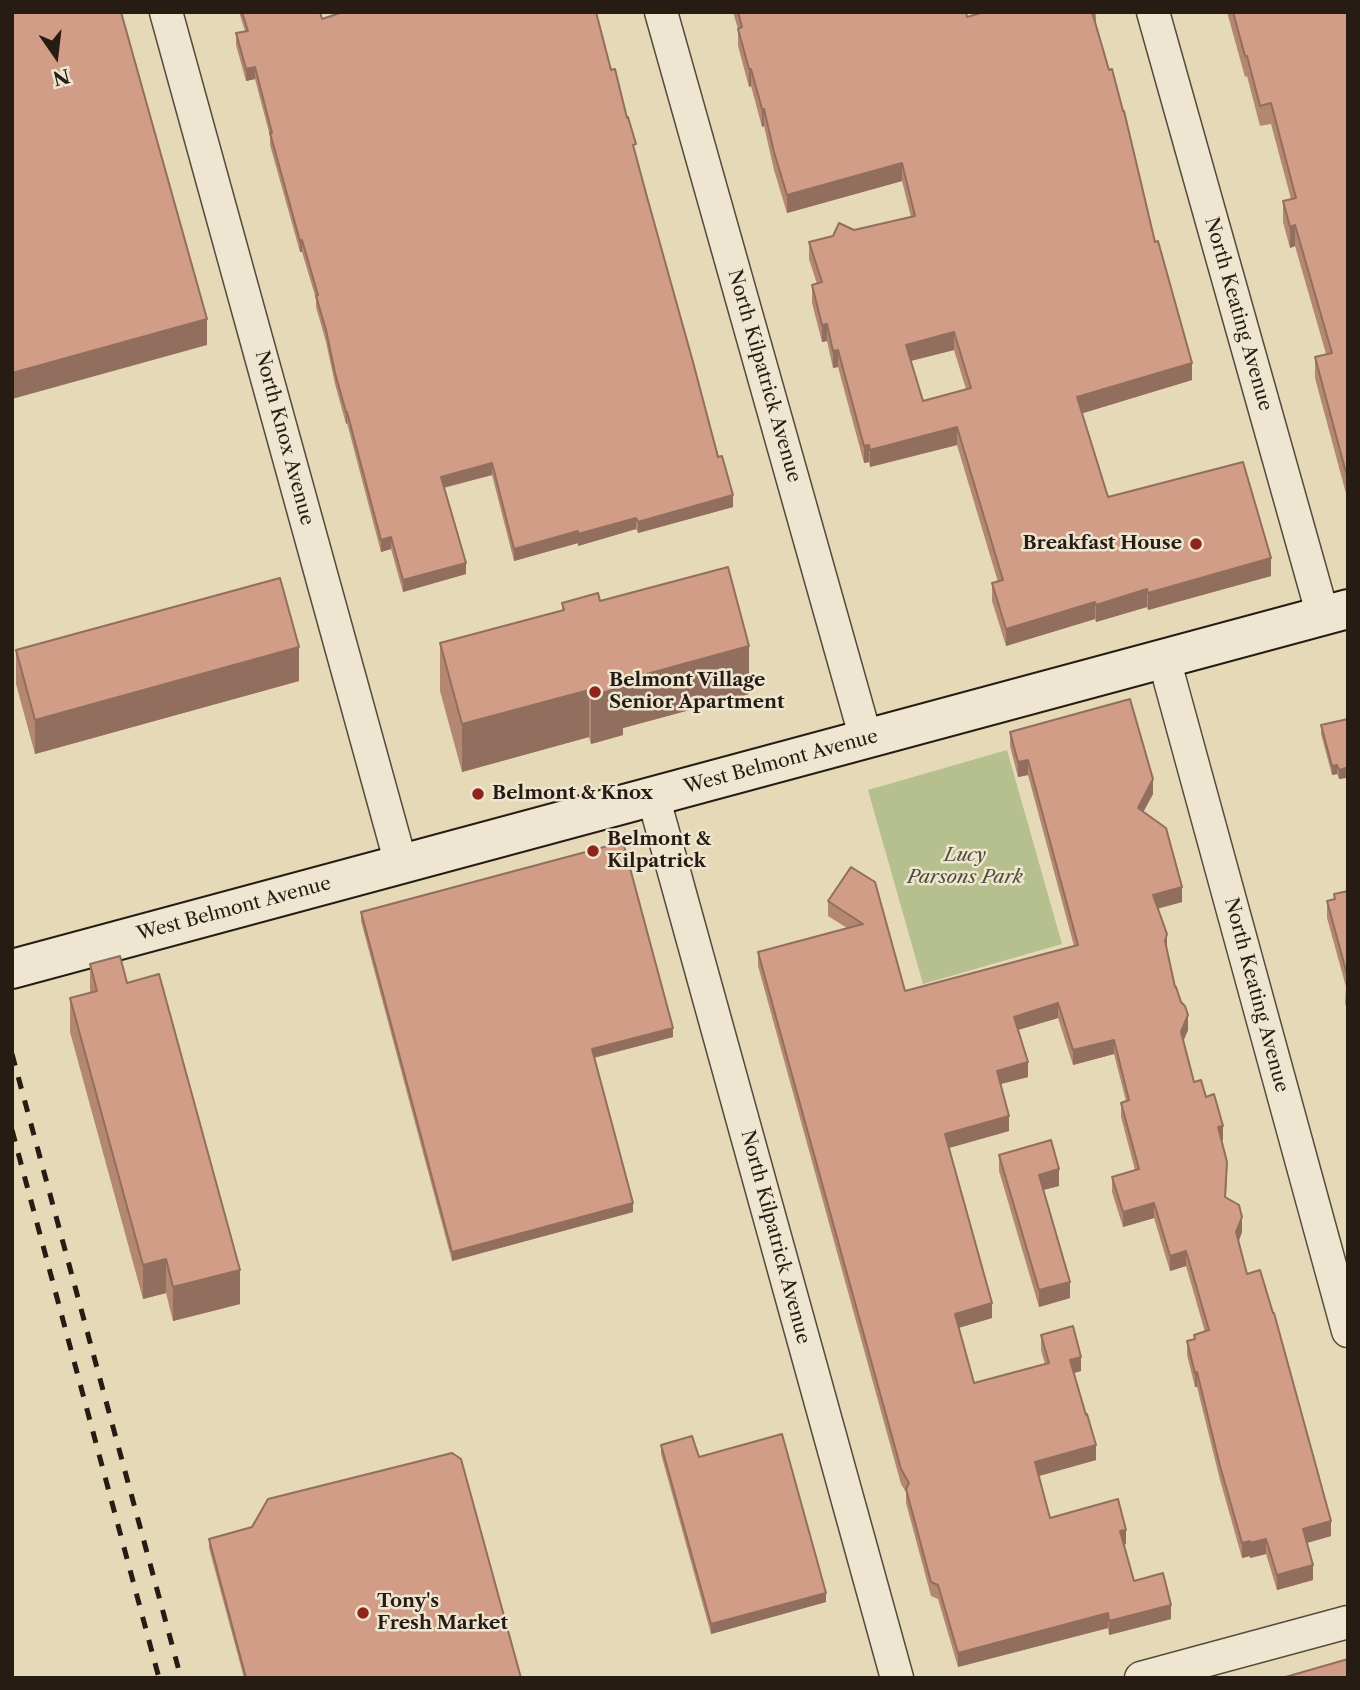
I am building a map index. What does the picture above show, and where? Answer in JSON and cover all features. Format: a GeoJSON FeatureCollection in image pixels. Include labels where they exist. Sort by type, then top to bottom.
{"type":"FeatureCollection","features":[{"type":"Feature","properties":{"kind":"main road","name":"West Belmont Avenue"},"geometry":{"type":"LineString","coordinates":[[12,969],[1335,613]]}},
{"type":"Feature","properties":{"kind":"street","name":"North Knox Avenue"},"geometry":{"type":"LineString","coordinates":[[166,12],[401,864]]}},
{"type":"Feature","properties":{"kind":"street","name":"North Kilpatrick Avenue"},"geometry":{"type":"LineString","coordinates":[[661,12],[866,739]]}},
{"type":"Feature","properties":{"kind":"street","name":"North Keating Avenue"},"geometry":{"type":"LineString","coordinates":[[1153,12],[1335,613]]}},
{"type":"Feature","properties":{"kind":"street","name":"North Keating Avenue"},"geometry":{"type":"LineString","coordinates":[[1164,659],[1348,1331]]}},
{"type":"Feature","properties":{"kind":"street","name":"North Kilpatrick Avenue"},"geometry":{"type":"LineString","coordinates":[[653,796],[897,1678]]}},
{"type":"Feature","properties":{"kind":"street"},"geometry":{"type":"LineString","coordinates":[[1141,1678],[1348,1622]]}},
{"type":"Feature","properties":{"kind":"green space","name":"Lucy Parsons Park"},"geometry":{"type":"Polygon","coordinates":[[[1007,750],[1062,944],[923,984],[868,790],[1007,750]]]}},
{"type":"Feature","properties":{"kind":"building"},"geometry":{"type":"Polygon","coordinates":[[[12,12],[121,12],[207,319],[12,373],[12,12]]]}},
{"type":"Feature","properties":{"kind":"building"},"geometry":{"type":"Polygon","coordinates":[[[242,12],[320,12],[322,19],[343,12],[596,12],[611,70],[615,69],[636,144],[633,145],[718,457],[722,456],[733,495],[638,522],[636,518],[514,549],[492,463],[441,477],[466,563],[403,580],[391,537],[381,540],[335,373],[316,296],[318,295],[270,133],[255,67],[246,69],[236,33],[248,31],[242,12]]]}},
{"type":"Feature","properties":{"kind":"building"},"geometry":{"type":"Polygon","coordinates":[[[738,12],[966,12],[967,17],[984,12],[1092,12],[1124,111],[1155,242],[1158,241],[1192,363],[1077,397],[1108,497],[1243,462],[1271,558],[1148,593],[1147,589],[1096,605],[1095,602],[1006,629],[992,583],[1003,580],[957,427],[870,450],[869,445],[864,446],[838,350],[833,351],[827,324],[822,325],[812,285],[822,282],[809,242],[833,236],[839,223],[854,230],[915,216],[902,163],[787,195],[764,109],[738,29],[742,27],[738,12]],[[954,332],[906,345],[923,401],[971,388],[954,332]]]}},
{"type":"Feature","properties":{"kind":"building"},"geometry":{"type":"Polygon","coordinates":[[[1233,12],[1348,12],[1348,480],[1315,357],[1332,353],[1295,225],[1290,227],[1283,201],[1296,198],[1271,103],[1260,106],[1233,12]]]}},
{"type":"Feature","properties":{"kind":"building"},"geometry":{"type":"Polygon","coordinates":[[[728,567],[749,646],[621,681],[623,687],[591,696],[589,690],[462,724],[440,643],[564,610],[562,603],[598,593],[600,601],[728,567]]]}},
{"type":"Feature","properties":{"kind":"building"},"geometry":{"type":"Polygon","coordinates":[[[280,578],[299,647],[35,720],[16,650],[280,578]]]}},
{"type":"Feature","properties":{"kind":"building"},"geometry":{"type":"Polygon","coordinates":[[[1130,699],[1153,779],[1138,808],[1166,828],[1182,887],[1153,895],[1167,934],[1165,941],[1175,987],[1188,1015],[1181,1032],[1194,1082],[1201,1080],[1206,1097],[1214,1094],[1223,1126],[1218,1127],[1227,1162],[1225,1197],[1239,1205],[1242,1217],[1236,1232],[1247,1274],[1260,1270],[1331,1521],[1303,1529],[1313,1565],[1277,1575],[1266,1539],[1242,1543],[1187,1341],[1195,1339],[1194,1335],[1209,1330],[1186,1251],[1170,1256],[1154,1203],[1123,1212],[1112,1177],[1139,1169],[1121,1103],[1129,1100],[1114,1040],[1073,1050],[1058,1003],[1014,1017],[1028,1062],[997,1071],[1009,1116],[945,1134],[992,1303],[955,1314],[974,1383],[1049,1363],[1041,1335],[1073,1326],[1081,1357],[1070,1360],[1096,1445],[1035,1462],[1050,1518],[1118,1499],[1126,1530],[1120,1531],[1134,1581],[1163,1573],[1171,1605],[1109,1621],[1108,1613],[958,1653],[938,1585],[931,1582],[906,1489],[909,1483],[901,1469],[758,952],[863,924],[828,901],[851,867],[875,882],[905,991],[1078,945],[1028,760],[1018,762],[1010,732],[1130,699]]]}},
{"type":"Feature","properties":{"kind":"building"},"geometry":{"type":"Polygon","coordinates":[[[1348,719],[1348,776],[1346,768],[1339,770],[1337,765],[1332,766],[1321,725],[1348,719]]]}},
{"type":"Feature","properties":{"kind":"building"},"geometry":{"type":"Polygon","coordinates":[[[623,842],[673,1028],[592,1049],[633,1203],[452,1252],[361,912],[623,842]]]}},
{"type":"Feature","properties":{"kind":"building"},"geometry":{"type":"Polygon","coordinates":[[[1348,891],[1348,978],[1327,901],[1335,899],[1334,894],[1348,891]]]}},
{"type":"Feature","properties":{"kind":"building"},"geometry":{"type":"Polygon","coordinates":[[[120,956],[127,983],[159,974],[240,1270],[173,1287],[166,1259],[143,1265],[70,998],[97,991],[90,964],[120,956]]]}},
{"type":"Feature","properties":{"kind":"building"},"geometry":{"type":"Polygon","coordinates":[[[1051,1140],[1059,1169],[1039,1175],[1070,1282],[1039,1290],[999,1155],[1051,1140]]]}},
{"type":"Feature","properties":{"kind":"building"},"geometry":{"type":"Polygon","coordinates":[[[782,1434],[826,1593],[711,1624],[661,1445],[692,1436],[699,1457],[782,1434]]]}},
{"type":"Feature","properties":{"kind":"building","name":"Tony's Fresh Market"},"geometry":{"type":"Polygon","coordinates":[[[452,1453],[461,1459],[521,1678],[246,1678],[209,1539],[252,1527],[268,1499],[452,1453]]]}},
{"type":"Feature","properties":{"kind":"building"},"geometry":{"type":"Polygon","coordinates":[[[1348,1659],[1348,1678],[1282,1678],[1348,1659]]]}},
{"type":"Feature","properties":{"kind":"railway"},"geometry":{"type":"LineString","coordinates":[[12,1054],[181,1678]]}},
{"type":"Feature","properties":{"kind":"railway"},"geometry":{"type":"LineString","coordinates":[[12,1130],[159,1678]]}},
{"type":"Feature","properties":{"kind":"place","name":"Breakfast House"},"geometry":{"type":"Point","coordinates":[1196,544]}},
{"type":"Feature","properties":{"kind":"place","name":"Belmont Village Senior Apartment"},"geometry":{"type":"Point","coordinates":[595,692]}},
{"type":"Feature","properties":{"kind":"place","name":"Belmont & Knox"},"geometry":{"type":"Point","coordinates":[478,794]}},
{"type":"Feature","properties":{"kind":"place","name":"Belmont & Kilpatrick"},"geometry":{"type":"Point","coordinates":[593,851]}},
{"type":"Feature","properties":{"kind":"place","name":"Tony's Fresh Market"},"geometry":{"type":"Point","coordinates":[363,1613]}}]}
